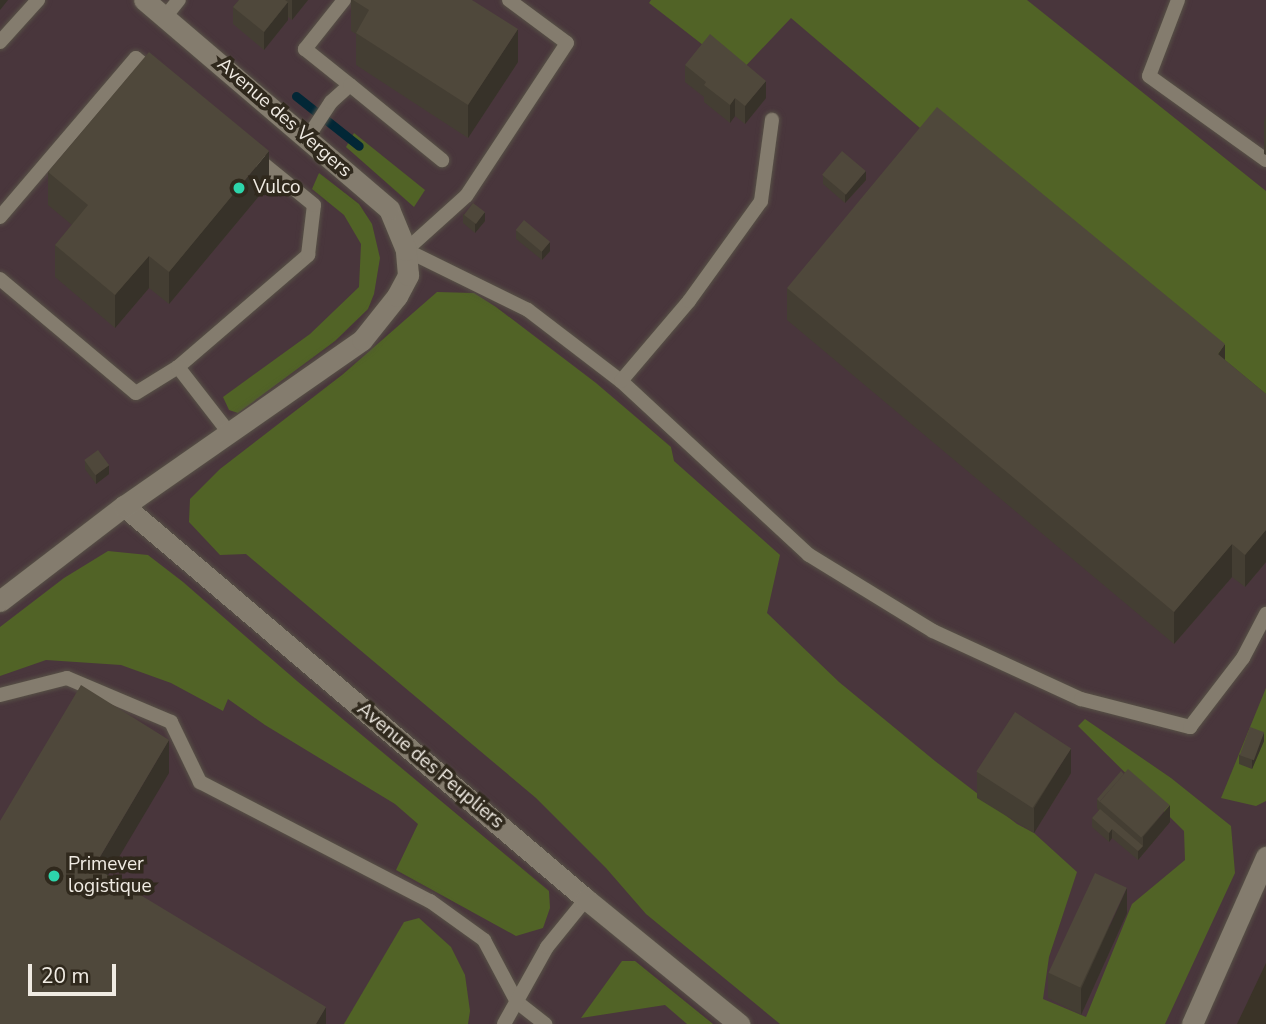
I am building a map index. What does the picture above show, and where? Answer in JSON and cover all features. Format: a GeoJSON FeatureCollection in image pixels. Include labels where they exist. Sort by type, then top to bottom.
{"type":"FeatureCollection","features":[{"type":"Feature","properties":{"kind":"street","name":"Avenue des Vergers"},"geometry":{"type":"LineString","coordinates":[[144,0],[308,137],[389,209],[406,250]]}},
{"type":"Feature","properties":{"kind":"street"},"geometry":{"type":"LineString","coordinates":[[0,601],[124,506],[362,340],[397,296],[408,275],[406,250]]}},
{"type":"Feature","properties":{"kind":"street","name":"Avenue des Peupliers"},"geometry":{"type":"LineString","coordinates":[[124,506],[586,899],[739,1024]]}},
{"type":"Feature","properties":{"kind":"street"},"geometry":{"type":"LineString","coordinates":[[1192,1024],[1266,857]]}},
{"type":"Feature","properties":{"kind":"lane"},"geometry":{"type":"LineString","coordinates":[[0,42],[38,0]]}},
{"type":"Feature","properties":{"kind":"lane"},"geometry":{"type":"LineString","coordinates":[[165,18],[179,0]]}},
{"type":"Feature","properties":{"kind":"lane"},"geometry":{"type":"LineString","coordinates":[[344,0],[305,49],[442,160]]}},
{"type":"Feature","properties":{"kind":"lane"},"geometry":{"type":"LineString","coordinates":[[509,0],[567,43],[466,196],[406,250],[527,310],[621,381],[808,555],[933,631],[1081,699],[1190,727],[1243,658],[1266,614]]}},
{"type":"Feature","properties":{"kind":"lane"},"geometry":{"type":"LineString","coordinates":[[1178,0],[1149,76],[1266,160]]}},
{"type":"Feature","properties":{"kind":"lane"},"geometry":{"type":"LineString","coordinates":[[0,216],[136,58],[167,84]]}},
{"type":"Feature","properties":{"kind":"lane"},"geometry":{"type":"LineString","coordinates":[[308,137],[331,102],[350,85]]}},
{"type":"Feature","properties":{"kind":"lane"},"geometry":{"type":"LineString","coordinates":[[621,381],[689,301],[761,201],[772,120]]}},
{"type":"Feature","properties":{"kind":"lane"},"geometry":{"type":"LineString","coordinates":[[0,279],[136,393],[178,367],[308,255],[314,205],[241,144]]}},
{"type":"Feature","properties":{"kind":"lane"},"geometry":{"type":"LineString","coordinates":[[178,367],[230,434]]}},
{"type":"Feature","properties":{"kind":"lane"},"geometry":{"type":"LineString","coordinates":[[0,695],[67,678],[171,722],[200,782],[429,901],[484,940],[517,1002],[545,1024]]}},
{"type":"Feature","properties":{"kind":"lane"},"geometry":{"type":"LineString","coordinates":[[504,1024],[547,947],[586,899]]}},
{"type":"Feature","properties":{"kind":"shaded area"},"geometry":{"type":"Polygon","coordinates":[[[0,0],[1266,0],[1266,963],[1237,1024],[0,1024],[0,0]]]}},
{"type":"Feature","properties":{"kind":"green space"},"geometry":{"type":"Polygon","coordinates":[[[651,0],[1027,0],[1266,191],[1266,423],[791,18],[739,73],[649,3],[651,0]]]}},
{"type":"Feature","properties":{"kind":"green space"},"geometry":{"type":"Polygon","coordinates":[[[354,133],[425,190],[414,207],[346,147],[354,133]]]}},
{"type":"Feature","properties":{"kind":"green space"},"geometry":{"type":"Polygon","coordinates":[[[319,173],[359,204],[372,224],[380,258],[374,294],[368,309],[335,341],[238,413],[229,410],[223,397],[310,334],[359,287],[361,244],[344,215],[312,189],[319,173]]]}},
{"type":"Feature","properties":{"kind":"green space"},"geometry":{"type":"Polygon","coordinates":[[[437,292],[474,293],[496,307],[596,383],[671,447],[674,461],[780,555],[767,613],[839,682],[935,761],[1017,824],[1034,833],[1077,872],[1049,957],[1043,999],[1086,1017],[1132,904],[1185,860],[1184,831],[1078,726],[1085,719],[1171,778],[1231,826],[1235,873],[1165,1024],[780,1024],[646,914],[606,868],[536,798],[246,554],[220,555],[189,522],[190,499],[220,469],[342,375],[437,292]]]}},
{"type":"Feature","properties":{"kind":"green space"},"geometry":{"type":"Polygon","coordinates":[[[108,551],[148,555],[549,891],[550,908],[543,928],[516,936],[396,870],[418,824],[395,804],[265,725],[228,699],[223,711],[171,683],[121,665],[46,660],[0,676],[0,627],[64,578],[108,551]]]}},
{"type":"Feature","properties":{"kind":"green space"},"geometry":{"type":"Polygon","coordinates":[[[1266,688],[1266,801],[1256,806],[1221,798],[1266,688]]]}},
{"type":"Feature","properties":{"kind":"green space"},"geometry":{"type":"Polygon","coordinates":[[[419,918],[451,947],[465,975],[470,1011],[468,1024],[344,1024],[404,922],[419,918]]]}},
{"type":"Feature","properties":{"kind":"green space"},"geometry":{"type":"Polygon","coordinates":[[[622,961],[635,961],[713,1024],[687,1024],[665,1005],[581,1018],[622,961]]]}},
{"type":"Feature","properties":{"kind":"building"},"geometry":{"type":"Polygon","coordinates":[[[239,0],[288,2],[264,32],[233,7],[239,0]]]}},
{"type":"Feature","properties":{"kind":"building"},"geometry":{"type":"Polygon","coordinates":[[[353,0],[472,0],[518,29],[468,105],[356,33],[369,10],[353,0]]]}},
{"type":"Feature","properties":{"kind":"building"},"geometry":{"type":"Polygon","coordinates":[[[710,34],[766,81],[745,106],[735,98],[730,105],[704,85],[706,82],[685,65],[710,34]]]}},
{"type":"Feature","properties":{"kind":"building"},"geometry":{"type":"Polygon","coordinates":[[[149,52],[269,151],[169,272],[149,256],[115,295],[55,245],[88,205],[48,172],[149,52]]]}},
{"type":"Feature","properties":{"kind":"building"},"geometry":{"type":"Polygon","coordinates":[[[937,107],[1225,344],[1218,354],[1266,394],[1266,530],[1245,555],[1232,544],[1174,612],[787,288],[937,107]]]}},
{"type":"Feature","properties":{"kind":"building"},"geometry":{"type":"Polygon","coordinates":[[[842,151],[866,171],[846,195],[822,175],[842,151]]]}},
{"type":"Feature","properties":{"kind":"building"},"geometry":{"type":"Polygon","coordinates":[[[473,203],[485,212],[476,224],[464,215],[473,203]]]}},
{"type":"Feature","properties":{"kind":"building"},"geometry":{"type":"Polygon","coordinates":[[[524,220],[550,242],[542,252],[516,230],[524,220]]]}},
{"type":"Feature","properties":{"kind":"building"},"geometry":{"type":"Polygon","coordinates":[[[98,450],[109,465],[95,475],[84,460],[98,450]]]}},
{"type":"Feature","properties":{"kind":"building","name":"Primever logistique"},"geometry":{"type":"Polygon","coordinates":[[[81,685],[169,740],[94,867],[326,1007],[316,1024],[0,1024],[0,821],[81,685]]]}},
{"type":"Feature","properties":{"kind":"building"},"geometry":{"type":"Polygon","coordinates":[[[1015,712],[1071,748],[1033,808],[976,772],[1015,712]]]}},
{"type":"Feature","properties":{"kind":"building"},"geometry":{"type":"Polygon","coordinates":[[[1250,727],[1264,732],[1254,760],[1240,755],[1250,727]]]}},
{"type":"Feature","properties":{"kind":"building"},"geometry":{"type":"Polygon","coordinates":[[[1128,769],[1170,805],[1141,838],[1100,801],[1128,769]]]}},
{"type":"Feature","properties":{"kind":"building"},"geometry":{"type":"Polygon","coordinates":[[[1121,771],[1124,774],[1100,802],[1097,799],[1121,771]]]}},
{"type":"Feature","properties":{"kind":"building"},"geometry":{"type":"Polygon","coordinates":[[[1100,809],[1143,846],[1138,851],[1112,829],[1109,833],[1092,818],[1100,809]]]}},
{"type":"Feature","properties":{"kind":"building"},"geometry":{"type":"Polygon","coordinates":[[[1095,873],[1127,888],[1080,987],[1049,973],[1095,873]]]}},
{"type":"Feature","properties":{"kind":"waterway"},"geometry":{"type":"LineString","coordinates":[[296,96],[359,146]]}},
{"type":"Feature","properties":{"kind":"place","name":"Vulco"},"geometry":{"type":"Point","coordinates":[239,188]}},
{"type":"Feature","properties":{"kind":"place","name":"Primever logistique"},"geometry":{"type":"Point","coordinates":[54,876]}}]}
